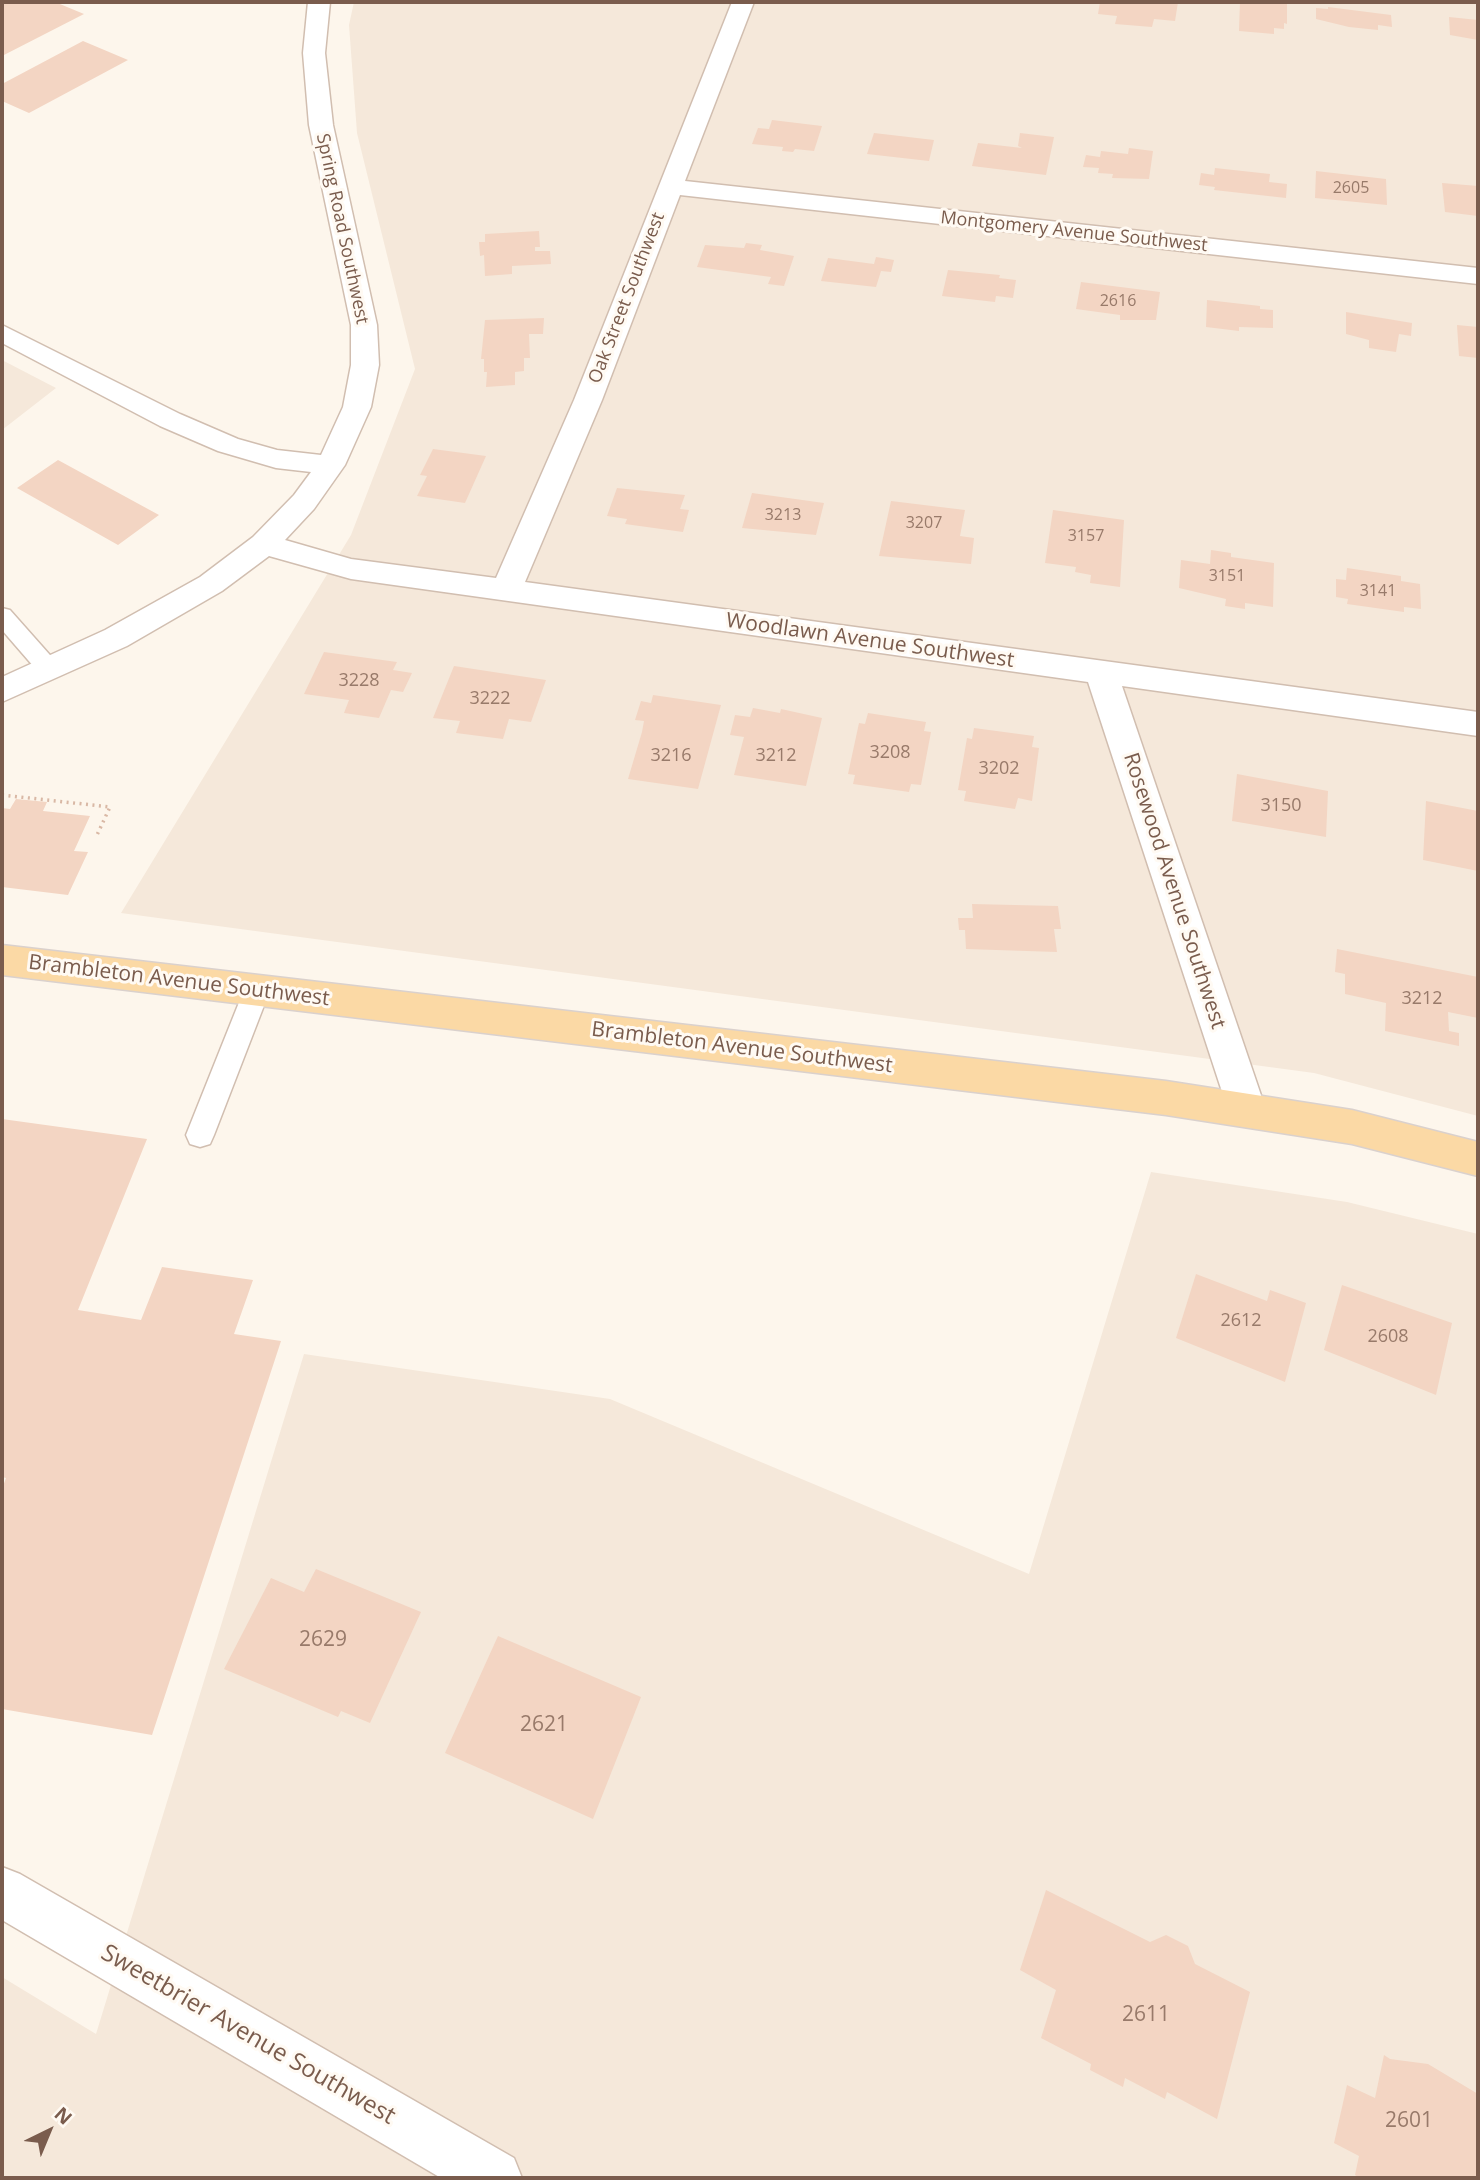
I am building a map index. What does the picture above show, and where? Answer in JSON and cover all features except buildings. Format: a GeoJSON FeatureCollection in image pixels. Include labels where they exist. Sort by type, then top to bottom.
{"type":"FeatureCollection","features":[{"type":"Feature","properties":{"kind":"main road","name":"Brambleton Avenue Southwest"},"geometry":{"type":"LineString","coordinates":[[2,960],[1247,1110],[1352,1127],[1478,1160]]}},
{"type":"Feature","properties":{"kind":"street","name":"Spring Road Southwest"},"geometry":{"type":"LineString","coordinates":[[2,690],[116,638],[211,584],[264,544],[304,502],[331,465],[357,407],[365,365],[364,325],[321,125],[314,53],[319,2]]}},
{"type":"Feature","properties":{"kind":"street","name":"Oak Street Southwest"},"geometry":{"type":"LineString","coordinates":[[506,591],[588,400],[743,2]]}},
{"type":"Feature","properties":{"kind":"street","name":"Montgomery Avenue Southwest"},"geometry":{"type":"LineString","coordinates":[[671,187],[1478,276]]}},
{"type":"Feature","properties":{"kind":"street"},"geometry":{"type":"LineString","coordinates":[[2,333],[170,420],[228,445],[276,458],[331,465]]}},
{"type":"Feature","properties":{"kind":"street","name":"Woodlawn Avenue Southwest"},"geometry":{"type":"LineString","coordinates":[[264,544],[351,569],[1478,724]]}},
{"type":"Feature","properties":{"kind":"street","name":"Rosewood Avenue Southwest"},"geometry":{"type":"LineString","coordinates":[[1101,672],[1247,1110]]}},
{"type":"Feature","properties":{"kind":"street","name":"Sweetbrier Avenue Southwest"},"geometry":{"type":"LineString","coordinates":[[2,1892],[494,2178]]}},
{"type":"Feature","properties":{"kind":"lane"},"geometry":{"type":"LineString","coordinates":[[2,616],[49,669]]}},
{"type":"Feature","properties":{"kind":"lane"},"geometry":{"type":"LineString","coordinates":[[200,1135],[257,990]]}},
{"type":"Feature","properties":{"kind":"path"},"geometry":{"type":"LineString","coordinates":[[2,795],[110,807],[97,835]]}},
{"type":"Feature","properties":{"kind":"shaded area"},"geometry":{"type":"Polygon","coordinates":[[[354,2],[1478,2],[1478,1116],[1314,1073],[121,913],[351,535],[415,369],[357,133],[349,25],[354,2]]]}},
{"type":"Feature","properties":{"kind":"shaded area"},"geometry":{"type":"Polygon","coordinates":[[[2,360],[56,388],[2,430],[2,360]]]}},
{"type":"Feature","properties":{"kind":"shaded area"},"geometry":{"type":"Polygon","coordinates":[[[1151,1172],[1347,1202],[1478,1234],[1478,2178],[2,2178],[2,1977],[96,2034],[304,1354],[610,1399],[1029,1574],[1151,1172]]]}}]}
